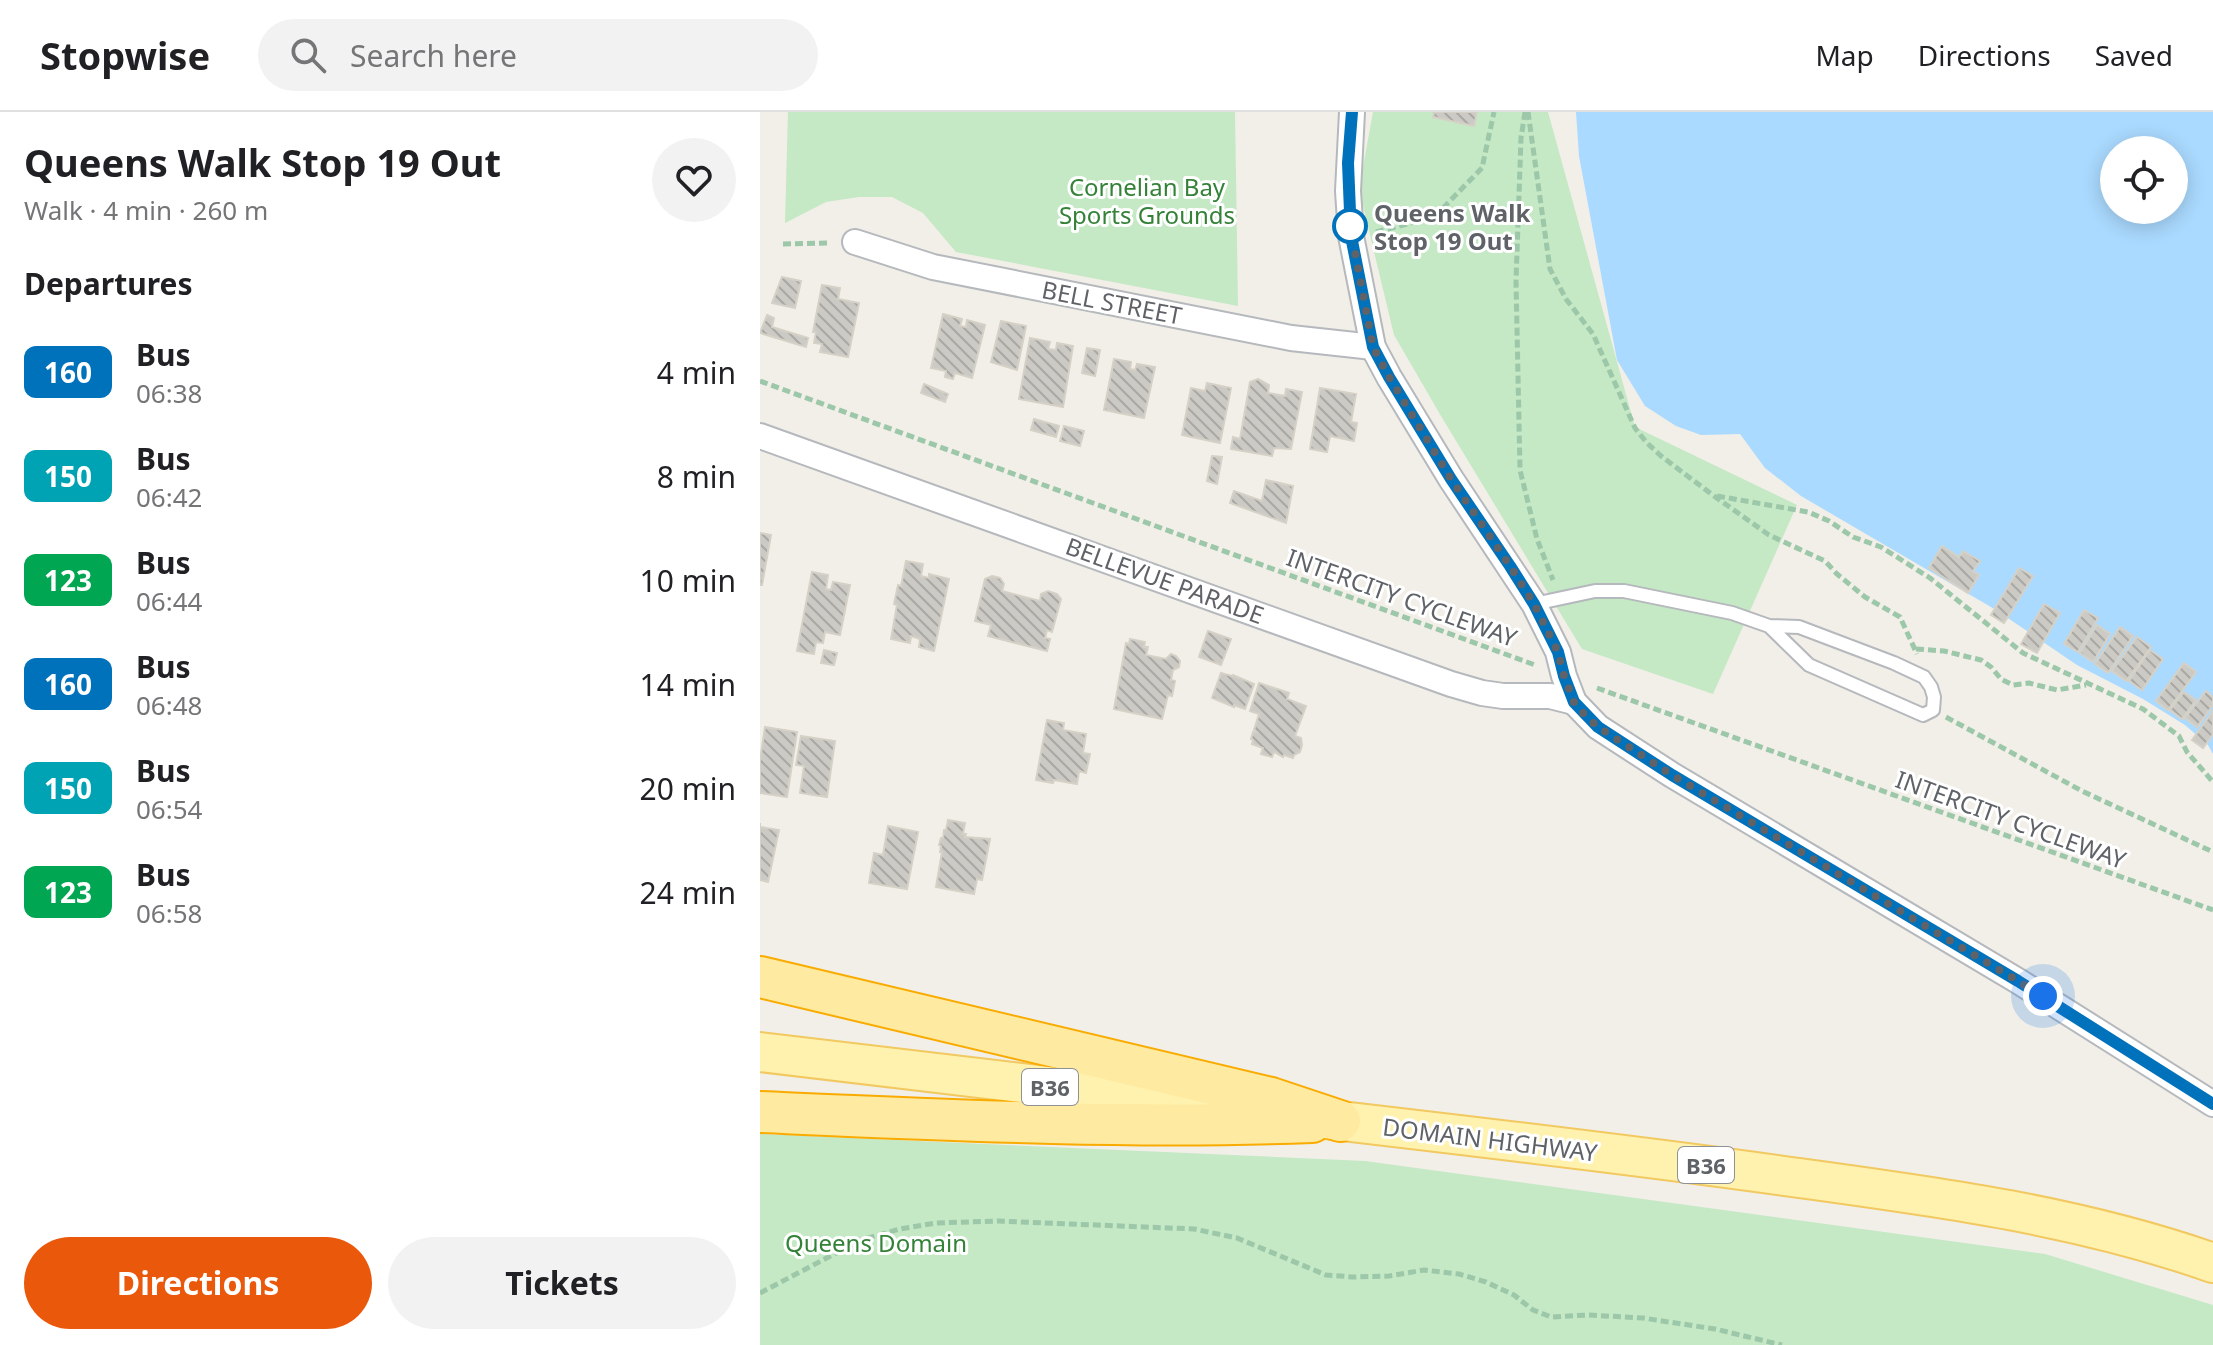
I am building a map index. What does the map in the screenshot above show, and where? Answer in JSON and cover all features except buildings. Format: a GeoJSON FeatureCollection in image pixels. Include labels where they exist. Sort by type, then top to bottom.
{"type":"FeatureCollection","features":[{"type":"Feature","properties":{"kind":"highway"},"geometry":{"type":"LineString","coordinates":[[760,977],[1271,1098],[1340,1121]]}},
{"type":"Feature","properties":{"kind":"highway"},"geometry":{"type":"LineString","coordinates":[[760,1112],[1211,1126],[1340,1121]]}},
{"type":"Feature","properties":{"kind":"main road","name":"DOMAIN HIGHWAY"},"geometry":{"type":"LineString","coordinates":[[760,1052],[1696,1164],[1936,1196],[2070,1222],[2213,1263]]}},
{"type":"Feature","properties":{"kind":"street"},"geometry":{"type":"LineString","coordinates":[[1352,112],[1348,163],[1351,236],[1373,347],[1451,479],[1510,566],[1543,603],[1574,702],[1598,727],[1672,775],[2018,981],[2213,1104]]}},
{"type":"Feature","properties":{"kind":"street","name":"BELL STREET"},"geometry":{"type":"LineString","coordinates":[[855,242],[933,267],[1291,338],[1373,347]]}},
{"type":"Feature","properties":{"kind":"street","name":"BELLEVUE PARADE"},"geometry":{"type":"LineString","coordinates":[[760,436],[1451,684],[1482,693],[1550,696],[1574,702]]}},
{"type":"Feature","properties":{"kind":"lane"},"geometry":{"type":"LineString","coordinates":[[1543,603],[1595,591],[1624,591],[1732,613],[1769,626],[1799,627],[1924,677],[1934,697],[1933,710],[1923,715],[1809,665],[1769,626]]}},
{"type":"Feature","properties":{"kind":"path"},"geometry":{"type":"LineString","coordinates":[[1351,236],[1385,231],[1430,218],[1441,210],[1482,168],[1494,112]]}},
{"type":"Feature","properties":{"kind":"path"},"geometry":{"type":"LineString","coordinates":[[1527,112],[1550,269],[1566,299],[1593,334],[1635,428],[1661,456],[1714,496],[1769,535],[1825,561],[1865,597],[1900,617],[1923,666],[1924,677]]}},
{"type":"Feature","properties":{"kind":"path"},"geometry":{"type":"LineString","coordinates":[[1527,112],[1521,138],[1516,281],[1520,470],[1537,539],[1553,576],[1543,603]]}},
{"type":"Feature","properties":{"kind":"path"},"geometry":{"type":"LineString","coordinates":[[783,244],[855,242]]}},
{"type":"Feature","properties":{"kind":"path","name":"INTERCITY CYCLEWAY"},"geometry":{"type":"LineString","coordinates":[[760,381],[2213,910]]}},
{"type":"Feature","properties":{"kind":"path"},"geometry":{"type":"LineString","coordinates":[[1714,496],[1808,512],[1853,537],[1881,547],[1930,578],[2023,653],[2143,709],[2179,736],[2187,752],[2213,782]]}},
{"type":"Feature","properties":{"kind":"path"},"geometry":{"type":"LineString","coordinates":[[1915,649],[1944,651],[1981,660],[2001,679],[2013,685],[2029,683],[2057,690],[2088,684]]}},
{"type":"Feature","properties":{"kind":"path"},"geometry":{"type":"LineString","coordinates":[[1933,710],[2082,791],[2213,852]]}},
{"type":"Feature","properties":{"kind":"path"},"geometry":{"type":"LineString","coordinates":[[760,1293],[861,1240],[936,1223],[998,1221],[1194,1229],[1237,1238],[1326,1275],[1389,1276],[1424,1270],[1459,1274],[1514,1295],[1533,1310],[1551,1317],[1588,1315],[1643,1318],[1715,1329],[1782,1345]]}},
{"type":"Feature","properties":{"kind":"green space","name":"Cornelian Bay Sports Grounds"},"geometry":{"type":"Polygon","coordinates":[[[788,112],[1235,112],[1238,306],[956,252],[923,213],[892,197],[859,197],[826,202],[785,223],[788,112]]]}},
{"type":"Feature","properties":{"kind":"green space"},"geometry":{"type":"Polygon","coordinates":[[[1373,112],[1548,112],[1635,427],[1797,505],[1713,694],[1582,649],[1441,416],[1394,335],[1359,189],[1373,112]]]}},
{"type":"Feature","properties":{"kind":"green space","name":"Queens Domain"},"geometry":{"type":"Polygon","coordinates":[[[760,1134],[1365,1161],[2045,1254],[2213,1305],[2213,1345],[760,1345],[760,1134]]]}},
{"type":"Feature","properties":{"kind":"water"},"geometry":{"type":"Polygon","coordinates":[[[1576,112],[2213,112],[2213,754],[2208,745],[2185,725],[2077,665],[1996,610],[1801,496],[1765,468],[1740,434],[1701,435],[1676,426],[1645,406],[1617,360],[1579,156],[1576,112]]]}},
{"type":"Feature","properties":{"kind":"bus line","name":"160"},"geometry":{"type":"LineString","coordinates":[[1352,112],[1348,163],[1351,236],[1373,347],[1451,479],[1534,604],[1558,652],[1574,702],[1585,715],[1598,727],[1672,775],[2018,981],[2213,1104]]}},
{"type":"Feature","properties":{"kind":"place","name":"Queens Walk Stop 19 Out"},"geometry":{"type":"Point","coordinates":[1350,226]}},
{"type":"Feature","properties":{"kind":"route"},"geometry":{"type":"LineString","coordinates":[[1350,226],[1373,347],[1451,479],[1534,604],[1558,652],[1574,702],[1585,715],[1598,727],[1672,775],[2043,996]]}}]}
